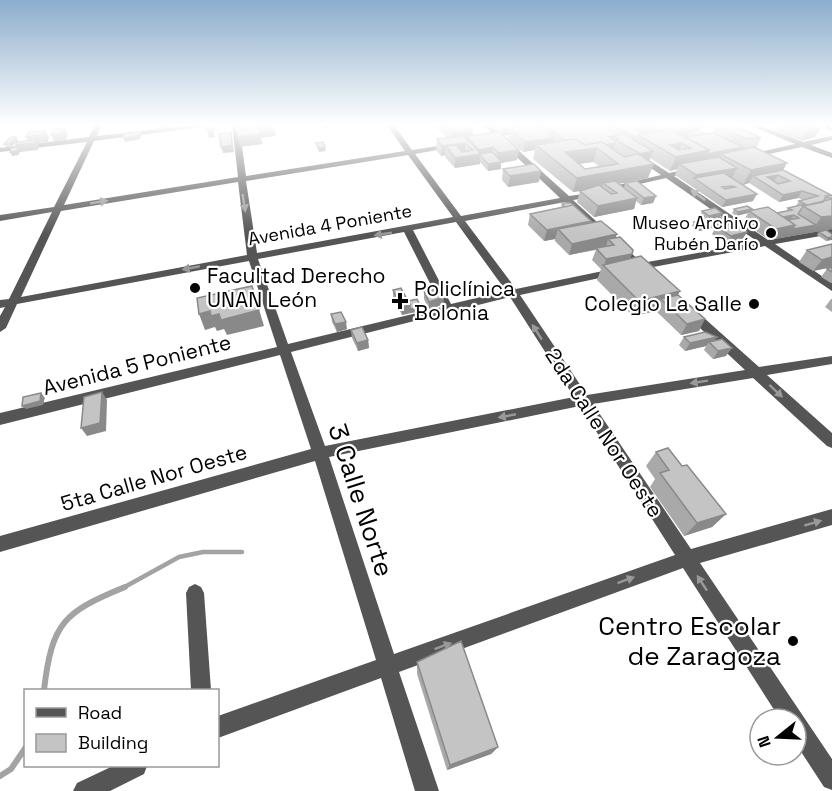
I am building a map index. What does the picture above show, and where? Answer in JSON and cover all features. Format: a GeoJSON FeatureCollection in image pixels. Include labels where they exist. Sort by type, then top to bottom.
{"type":"FeatureCollection","features":[{"type":"Feature","properties":{"kind":"street"},"geometry":{"type":"LineString","coordinates":[[0,328],[82,161]]}},
{"type":"Feature","properties":{"kind":"street","name":"3 Calle Norte"},"geometry":{"type":"LineString","coordinates":[[239,161],[252,256],[320,453],[427,791]]}},
{"type":"Feature","properties":{"kind":"street"},"geometry":{"type":"LineString","coordinates":[[0,218],[354,161]]}},
{"type":"Feature","properties":{"kind":"street","name":"2da Calle Nor Oeste"},"geometry":{"type":"LineString","coordinates":[[416,161],[513,293],[581,401],[784,707]]}},
{"type":"Feature","properties":{"kind":"street"},"geometry":{"type":"LineString","coordinates":[[525,161],[656,281]]}},
{"type":"Feature","properties":{"kind":"street"},"geometry":{"type":"LineString","coordinates":[[646,161],[832,288]]}},
{"type":"Feature","properties":{"kind":"street"},"geometry":{"type":"LineString","coordinates":[[750,161],[754,163]]}},
{"type":"Feature","properties":{"kind":"street"},"geometry":{"type":"LineString","coordinates":[[611,190],[698,168]]}},
{"type":"Feature","properties":{"kind":"street","name":"Avenida 4 Poniente"},"geometry":{"type":"LineString","coordinates":[[0,304],[252,256],[408,230],[600,192]]}},
{"type":"Feature","properties":{"kind":"street"},"geometry":{"type":"LineString","coordinates":[[408,230],[449,309]]}},
{"type":"Feature","properties":{"kind":"street","name":"Avenida 5 Poniente"},"geometry":{"type":"LineString","coordinates":[[0,419],[513,293],[640,266],[832,231]]}},
{"type":"Feature","properties":{"kind":"street"},"geometry":{"type":"LineString","coordinates":[[681,304],[832,442]]}},
{"type":"Feature","properties":{"kind":"street","name":"5ta Calle Nor Oeste"},"geometry":{"type":"LineString","coordinates":[[0,544],[320,453],[581,401],[832,360]]}},
{"type":"Feature","properties":{"kind":"street"},"geometry":{"type":"LineString","coordinates":[[219,727],[686,559],[832,517]]}},
{"type":"Feature","properties":{"kind":"street"},"geometry":{"type":"LineString","coordinates":[[195,593],[201,689]]}},
{"type":"Feature","properties":{"kind":"street"},"geometry":{"type":"LineString","coordinates":[[808,743],[832,779]]}},
{"type":"Feature","properties":{"kind":"street"},"geometry":{"type":"LineString","coordinates":[[85,791],[132,767]]}},
{"type":"Feature","properties":{"kind":"building"},"geometry":{"type":"Polygon","coordinates":[[[485,161],[502,162],[488,164],[485,161]]]}},
{"type":"Feature","properties":{"kind":"building"},"geometry":{"type":"Polygon","coordinates":[[[556,161],[575,161],[585,169],[618,164],[614,161],[649,161],[654,164],[577,178],[556,161]]]}},
{"type":"Feature","properties":{"kind":"building"},"geometry":{"type":"Polygon","coordinates":[[[697,161],[725,161],[737,168],[696,175],[679,164],[697,161]]]}},
{"type":"Feature","properties":{"kind":"building"},"geometry":{"type":"Polygon","coordinates":[[[733,161],[783,161],[787,163],[751,170],[733,161]]]}},
{"type":"Feature","properties":{"kind":"building"},"geometry":{"type":"Polygon","coordinates":[[[534,164],[541,171],[510,176],[503,169],[534,164]]]}},
{"type":"Feature","properties":{"kind":"building"},"geometry":{"type":"Polygon","coordinates":[[[783,170],[831,195],[826,196],[823,202],[803,206],[798,214],[816,225],[793,229],[795,225],[788,220],[799,218],[794,215],[783,217],[777,213],[792,210],[788,208],[805,204],[799,201],[818,196],[802,191],[783,195],[753,176],[783,170]],[[778,175],[767,177],[778,184],[790,181],[778,175]]]}},
{"type":"Feature","properties":{"kind":"building"},"geometry":{"type":"Polygon","coordinates":[[[724,173],[757,194],[726,200],[694,178],[724,173]]]}},
{"type":"Feature","properties":{"kind":"building"},"geometry":{"type":"Polygon","coordinates":[[[615,181],[637,198],[598,206],[580,191],[599,185],[611,194],[617,193],[603,183],[615,181]]]}},
{"type":"Feature","properties":{"kind":"building"},"geometry":{"type":"Polygon","coordinates":[[[637,181],[656,196],[644,198],[625,183],[637,181]]]}},
{"type":"Feature","properties":{"kind":"building"},"geometry":{"type":"Polygon","coordinates":[[[832,199],[832,216],[821,217],[803,206],[832,199]]]}},
{"type":"Feature","properties":{"kind":"building"},"geometry":{"type":"Polygon","coordinates":[[[562,203],[570,203],[573,205],[565,207],[562,203]]]}},
{"type":"Feature","properties":{"kind":"building"},"geometry":{"type":"Polygon","coordinates":[[[573,205],[591,221],[547,230],[530,214],[573,205]]]}},
{"type":"Feature","properties":{"kind":"building"},"geometry":{"type":"Polygon","coordinates":[[[747,206],[752,209],[738,212],[734,209],[747,206]]]}},
{"type":"Feature","properties":{"kind":"building"},"geometry":{"type":"Polygon","coordinates":[[[768,207],[795,225],[776,229],[749,211],[768,207]]]}},
{"type":"Feature","properties":{"kind":"building"},"geometry":{"type":"Polygon","coordinates":[[[715,208],[722,213],[709,216],[702,211],[715,208]]]}},
{"type":"Feature","properties":{"kind":"building"},"geometry":{"type":"Polygon","coordinates":[[[720,217],[727,222],[701,227],[694,222],[720,217]]]}},
{"type":"Feature","properties":{"kind":"building"},"geometry":{"type":"Polygon","coordinates":[[[601,221],[617,234],[572,244],[558,229],[601,221]]]}},
{"type":"Feature","properties":{"kind":"building"},"geometry":{"type":"Polygon","coordinates":[[[734,223],[747,232],[731,236],[716,226],[734,223]]]}},
{"type":"Feature","properties":{"kind":"building"},"geometry":{"type":"Polygon","coordinates":[[[826,230],[832,234],[832,237],[828,238],[819,232],[826,230]]]}},
{"type":"Feature","properties":{"kind":"building"},"geometry":{"type":"Polygon","coordinates":[[[620,237],[633,250],[632,254],[606,259],[596,248],[614,245],[608,239],[620,237]]]}},
{"type":"Feature","properties":{"kind":"building"},"geometry":{"type":"Polygon","coordinates":[[[832,244],[832,257],[822,260],[807,250],[832,244]]]}},
{"type":"Feature","properties":{"kind":"building"},"geometry":{"type":"Polygon","coordinates":[[[641,256],[680,291],[639,301],[603,265],[641,256]]]}},
{"type":"Feature","properties":{"kind":"building"},"geometry":{"type":"Polygon","coordinates":[[[252,286],[259,310],[221,320],[219,314],[211,316],[210,311],[199,314],[197,298],[252,286]]]}},
{"type":"Feature","properties":{"kind":"building"},"geometry":{"type":"Polygon","coordinates":[[[401,288],[410,305],[401,307],[393,290],[401,288]]]}},
{"type":"Feature","properties":{"kind":"building"},"geometry":{"type":"Polygon","coordinates":[[[439,289],[444,297],[429,302],[424,291],[439,289]]]}},
{"type":"Feature","properties":{"kind":"building"},"geometry":{"type":"Polygon","coordinates":[[[678,295],[705,319],[687,324],[661,299],[678,295]]]}},
{"type":"Feature","properties":{"kind":"building"},"geometry":{"type":"Polygon","coordinates":[[[417,299],[421,307],[410,309],[408,301],[417,299]]]}},
{"type":"Feature","properties":{"kind":"building"},"geometry":{"type":"Polygon","coordinates":[[[341,312],[346,322],[335,324],[331,314],[341,312]]]}},
{"type":"Feature","properties":{"kind":"building"},"geometry":{"type":"Polygon","coordinates":[[[362,327],[368,340],[357,343],[351,330],[362,327]]]}},
{"type":"Feature","properties":{"kind":"building"},"geometry":{"type":"Polygon","coordinates":[[[705,332],[717,337],[690,343],[684,337],[705,332]]]}},
{"type":"Feature","properties":{"kind":"building"},"geometry":{"type":"Polygon","coordinates":[[[722,339],[732,348],[718,351],[709,342],[722,339]]]}},
{"type":"Feature","properties":{"kind":"building"},"geometry":{"type":"Polygon","coordinates":[[[102,392],[100,423],[81,428],[84,397],[102,392]]]}},
{"type":"Feature","properties":{"kind":"building"},"geometry":{"type":"Polygon","coordinates":[[[41,393],[40,401],[22,406],[23,397],[41,393]]]}},
{"type":"Feature","properties":{"kind":"building"},"geometry":{"type":"Polygon","coordinates":[[[668,448],[682,466],[687,465],[726,514],[697,523],[660,473],[669,470],[656,452],[668,448]]]}},
{"type":"Feature","properties":{"kind":"building"},"geometry":{"type":"Polygon","coordinates":[[[461,641],[498,747],[450,765],[417,662],[461,641]]]}},
{"type":"Feature","properties":{"kind":"waterway"},"geometry":{"type":"LineString","coordinates":[[123,588],[179,557],[203,552],[242,552]]}},
{"type":"Feature","properties":{"kind":"waterway"},"geometry":{"type":"LineString","coordinates":[[44,689],[51,649],[65,622],[88,604],[123,588]]}},
{"type":"Feature","properties":{"kind":"waterway"},"geometry":{"type":"LineString","coordinates":[[0,776],[11,769],[24,750]]}},
{"type":"Feature","properties":{"kind":"place","name":"Museo Archivo Rubén Darío"},"geometry":{"type":"Point","coordinates":[771,233]}},
{"type":"Feature","properties":{"kind":"place","name":"Facultad Derecho UNAN León"},"geometry":{"type":"Point","coordinates":[195,288]}},
{"type":"Feature","properties":{"kind":"place","name":"Policlínica Bolonia"},"geometry":{"type":"Point","coordinates":[400,301]}},
{"type":"Feature","properties":{"kind":"place","name":"Colegio La Salle"},"geometry":{"type":"Point","coordinates":[754,304]}},
{"type":"Feature","properties":{"kind":"place","name":"Centro Escolar de Zaragoza"},"geometry":{"type":"Point","coordinates":[793,641]}}]}
